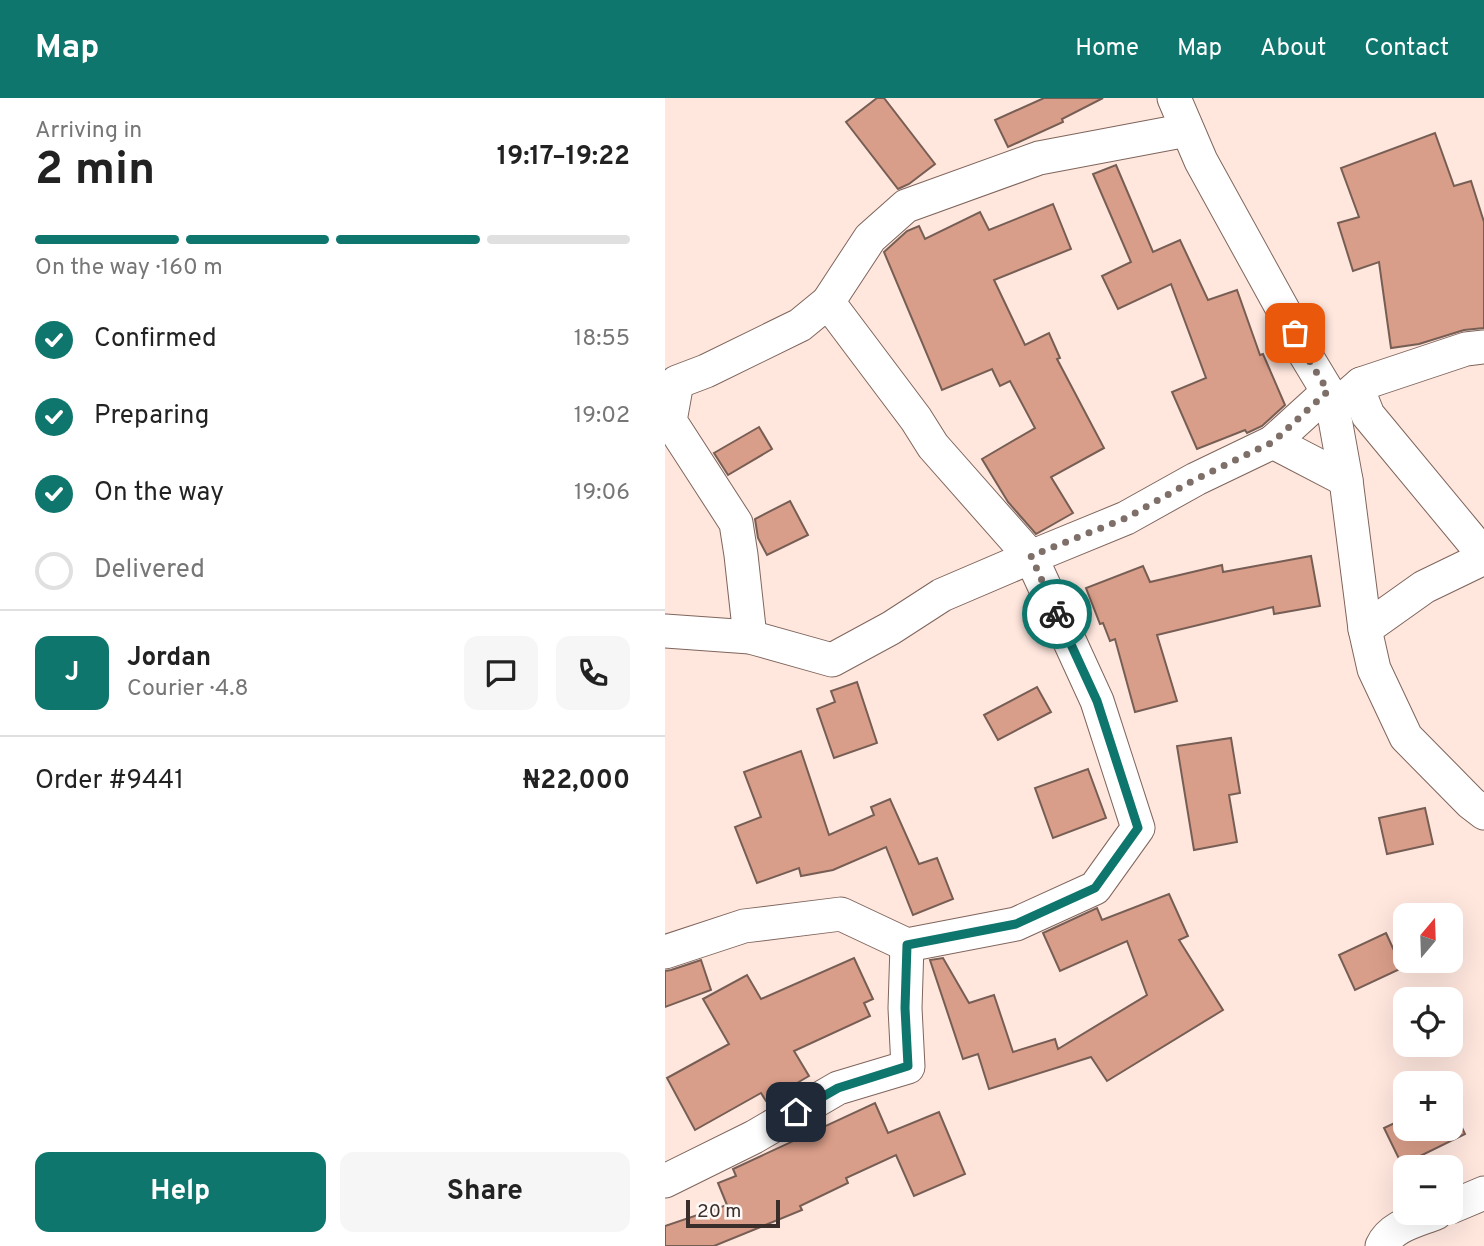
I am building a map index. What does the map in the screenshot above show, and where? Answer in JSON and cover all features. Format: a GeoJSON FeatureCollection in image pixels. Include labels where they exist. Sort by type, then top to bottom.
{"type":"FeatureCollection","features":[{"type":"Feature","properties":{"kind":"street"},"geometry":{"type":"LineString","coordinates":[[1174,98],[1201,162],[1331,400],[1346,480],[1365,629],[1374,669],[1406,737],[1484,813]]}},
{"type":"Feature","properties":{"kind":"street"},"geometry":{"type":"LineString","coordinates":[[750,637],[736,523],[670,421],[677,382],[706,371],[800,325],[828,302],[870,238],[906,206],[1039,159],[1187,130]]}},
{"type":"Feature","properties":{"kind":"street"},"geometry":{"type":"LineString","coordinates":[[665,952],[744,926],[841,914],[907,945],[1016,924],[1095,888],[1138,828],[1097,701],[1031,556],[933,446],[828,302]]}},
{"type":"Feature","properties":{"kind":"street"},"geometry":{"type":"LineString","coordinates":[[665,631],[750,637],[832,660],[891,628],[942,595],[1126,518],[1196,479],[1273,442],[1331,400],[1361,384],[1466,349],[1484,347]]}},
{"type":"Feature","properties":{"kind":"street"},"geometry":{"type":"LineString","coordinates":[[1361,384],[1361,400],[1369,415],[1484,556],[1424,587],[1365,629]]}},
{"type":"Feature","properties":{"kind":"street"},"geometry":{"type":"LineString","coordinates":[[1273,442],[1346,480]]}},
{"type":"Feature","properties":{"kind":"street"},"geometry":{"type":"LineString","coordinates":[[665,1181],[754,1137],[838,1088],[908,1066],[905,1008],[907,945]]}},
{"type":"Feature","properties":{"kind":"street"},"geometry":{"type":"LineString","coordinates":[[1463,1201],[1484,1193]]}},
{"type":"Feature","properties":{"kind":"street"},"geometry":{"type":"LineString","coordinates":[[1382,1246],[1395,1229],[1405,1225]]}},
{"type":"Feature","properties":{"kind":"building"},"geometry":{"type":"Polygon","coordinates":[[[877,98],[884,98],[935,164],[898,189],[846,122],[877,98]]]}},
{"type":"Feature","properties":{"kind":"building"},"geometry":{"type":"Polygon","coordinates":[[[1044,98],[1103,98],[1062,119],[1063,122],[1008,147],[995,120],[1044,98]]]}},
{"type":"Feature","properties":{"kind":"building"},"geometry":{"type":"Polygon","coordinates":[[[1435,133],[1454,186],[1471,181],[1484,222],[1484,328],[1464,330],[1419,344],[1391,348],[1379,262],[1353,271],[1338,223],[1359,217],[1341,168],[1435,133]]]}},
{"type":"Feature","properties":{"kind":"building"},"geometry":{"type":"Polygon","coordinates":[[[1116,165],[1153,252],[1180,240],[1208,300],[1237,290],[1260,355],[1263,354],[1285,405],[1262,426],[1197,449],[1172,392],[1206,378],[1171,284],[1118,309],[1102,276],[1131,262],[1093,174],[1116,165]]]}},
{"type":"Feature","properties":{"kind":"building"},"geometry":{"type":"Polygon","coordinates":[[[1053,204],[1071,249],[994,280],[1025,345],[1049,333],[1060,358],[1057,359],[1104,448],[1051,477],[1073,513],[1036,534],[1008,502],[982,459],[1035,428],[1010,381],[1000,386],[992,369],[942,390],[884,252],[907,231],[919,226],[925,239],[980,212],[989,230],[1053,204]]]}},
{"type":"Feature","properties":{"kind":"building"},"geometry":{"type":"Polygon","coordinates":[[[759,427],[772,449],[728,475],[714,453],[759,427]]]}},
{"type":"Feature","properties":{"kind":"building"},"geometry":{"type":"Polygon","coordinates":[[[790,501],[808,535],[767,555],[758,538],[755,519],[790,501]]]}},
{"type":"Feature","properties":{"kind":"building"},"geometry":{"type":"Polygon","coordinates":[[[1311,556],[1320,606],[1274,614],[1273,607],[1157,635],[1177,701],[1135,712],[1115,639],[1110,641],[1103,623],[1100,624],[1086,588],[1143,566],[1150,582],[1222,565],[1223,572],[1311,556]]]}},
{"type":"Feature","properties":{"kind":"building"},"geometry":{"type":"Polygon","coordinates":[[[857,682],[877,743],[834,758],[817,709],[835,702],[831,691],[857,682]]]}},
{"type":"Feature","properties":{"kind":"building"},"geometry":{"type":"Polygon","coordinates":[[[1037,687],[1051,712],[998,740],[984,715],[1037,687]]]}},
{"type":"Feature","properties":{"kind":"building"},"geometry":{"type":"Polygon","coordinates":[[[1231,738],[1240,793],[1229,795],[1237,842],[1194,850],[1177,746],[1231,738]]]}},
{"type":"Feature","properties":{"kind":"building"},"geometry":{"type":"Polygon","coordinates":[[[801,751],[829,835],[874,815],[871,807],[890,799],[919,864],[937,858],[953,899],[913,915],[886,847],[833,870],[801,876],[799,868],[757,883],[735,827],[761,817],[744,772],[801,751]]]}},
{"type":"Feature","properties":{"kind":"building"},"geometry":{"type":"Polygon","coordinates":[[[1088,769],[1106,818],[1053,838],[1035,788],[1088,769]]]}},
{"type":"Feature","properties":{"kind":"building"},"geometry":{"type":"Polygon","coordinates":[[[1425,808],[1433,844],[1387,854],[1379,818],[1425,808]]]}},
{"type":"Feature","properties":{"kind":"building"},"geometry":{"type":"Polygon","coordinates":[[[1169,894],[1188,936],[1179,940],[1223,1010],[1107,1081],[1091,1057],[989,1089],[978,1054],[963,1059],[930,960],[943,958],[969,1003],[994,995],[1013,1052],[1055,1039],[1058,1049],[1147,995],[1127,941],[1060,971],[1043,933],[1097,908],[1102,920],[1169,894]]]}},
{"type":"Feature","properties":{"kind":"building"},"geometry":{"type":"Polygon","coordinates":[[[1386,933],[1393,948],[1393,972],[1355,990],[1339,955],[1386,933]]]}},
{"type":"Feature","properties":{"kind":"building"},"geometry":{"type":"Polygon","coordinates":[[[854,958],[873,999],[864,1003],[870,1016],[794,1051],[809,1076],[766,1101],[761,1093],[695,1130],[667,1078],[729,1044],[703,999],[747,975],[761,999],[854,958]]]}},
{"type":"Feature","properties":{"kind":"building"},"geometry":{"type":"Polygon","coordinates":[[[701,960],[711,990],[665,1007],[665,971],[701,960]]]}},
{"type":"Feature","properties":{"kind":"building"},"geometry":{"type":"Polygon","coordinates":[[[875,1103],[888,1133],[939,1112],[965,1174],[914,1196],[896,1155],[846,1178],[848,1183],[800,1206],[802,1210],[714,1246],[665,1246],[665,1226],[727,1205],[718,1183],[736,1176],[733,1169],[875,1103]]]}},
{"type":"Feature","properties":{"kind":"building"},"geometry":{"type":"Polygon","coordinates":[[[1393,1124],[1393,1141],[1451,1141],[1422,1155],[1397,1155],[1384,1128],[1393,1124]]]}},
{"type":"Feature","properties":{"kind":"way so far"},"geometry":{"type":"LineString","coordinates":[[1057,614],[1031,556],[1126,518],[1196,479],[1273,442],[1328,391],[1295,333]]}},
{"type":"Feature","properties":{"kind":"route"},"geometry":{"type":"LineString","coordinates":[[796,1112],[838,1088],[908,1066],[905,1008],[907,945],[1016,924],[1095,888],[1138,828],[1097,701],[1057,614]]}}]}
